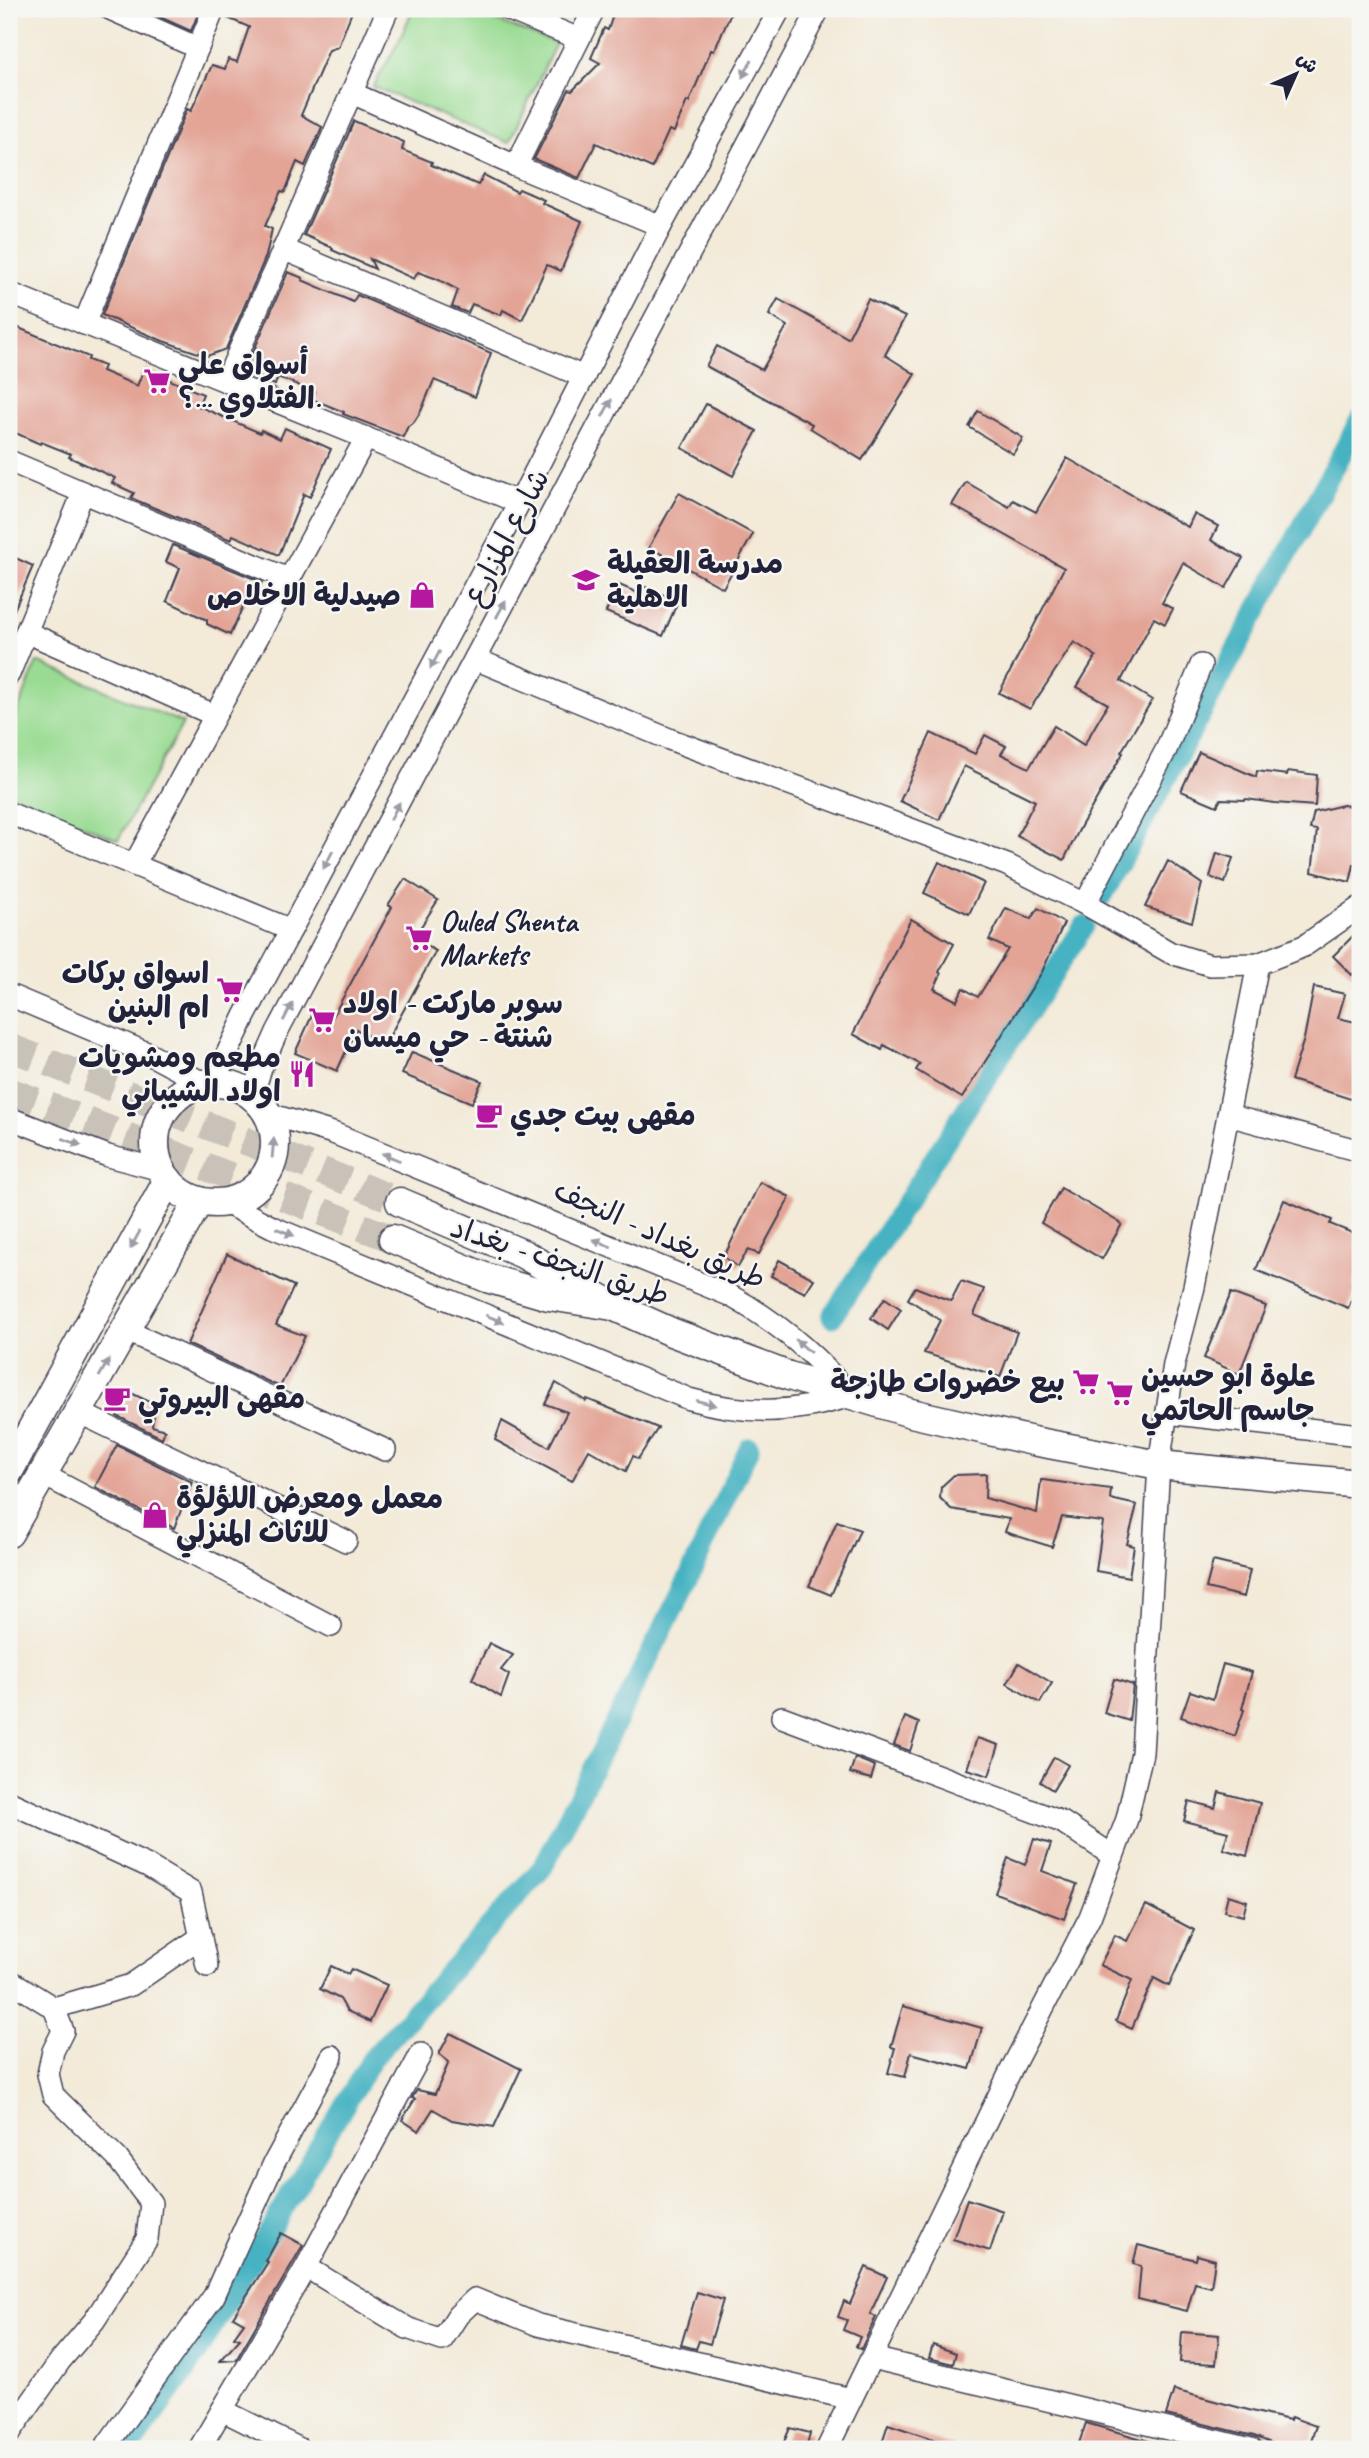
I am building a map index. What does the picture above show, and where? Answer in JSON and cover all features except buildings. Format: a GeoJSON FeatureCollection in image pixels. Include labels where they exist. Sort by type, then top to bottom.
{"type":"FeatureCollection","features":[{"type":"Feature","properties":{"kind":"main road"},"geometry":{"type":"LineString","coordinates":[[209,1084],[234,1086],[259,1105],[274,1137],[271,1163],[248,1193],[211,1201],[177,1189],[165,1175],[155,1146],[159,1121],[172,1100],[182,1093],[209,1084]]}},
{"type":"Feature","properties":{"kind":"main road"},"geometry":{"type":"LineString","coordinates":[[9,1471],[165,1175]]}},
{"type":"Feature","properties":{"kind":"main road"},"geometry":{"type":"LineString","coordinates":[[9,1533],[125,1329],[211,1201]]}},
{"type":"Feature","properties":{"kind":"main road"},"geometry":{"type":"LineString","coordinates":[[400,1202],[523,1254],[613,1306]]}},
{"type":"Feature","properties":{"kind":"main road","name":"طريق النجف - بغداد"},"geometry":{"type":"LineString","coordinates":[[393,1239],[518,1288],[581,1303],[613,1306],[730,1355],[850,1396],[984,1431],[1159,1465],[1360,1484]]}},
{"type":"Feature","properties":{"kind":"street"},"geometry":{"type":"LineString","coordinates":[[110,9],[198,48]]}},
{"type":"Feature","properties":{"kind":"street"},"geometry":{"type":"LineString","coordinates":[[84,324],[214,9]]}},
{"type":"Feature","properties":{"kind":"street"},"geometry":{"type":"LineString","coordinates":[[226,381],[387,9]]}},
{"type":"Feature","properties":{"kind":"street"},"geometry":{"type":"LineString","coordinates":[[507,9],[579,39]]}},
{"type":"Feature","properties":{"kind":"street"},"geometry":{"type":"LineString","coordinates":[[516,166],[594,9]]}},
{"type":"Feature","properties":{"kind":"street","name":"شارع المزارع"},"geometry":{"type":"LineString","coordinates":[[209,1084],[519,503],[661,226],[780,9]]}},
{"type":"Feature","properties":{"kind":"street","name":"شارع المزارع"},"geometry":{"type":"LineString","coordinates":[[259,1105],[261,1068],[277,1032],[819,9]]}},
{"type":"Feature","properties":{"kind":"street"},"geometry":{"type":"LineString","coordinates":[[352,93],[516,166],[661,226]]}},
{"type":"Feature","properties":{"kind":"street"},"geometry":{"type":"LineString","coordinates":[[283,249],[584,377]]}},
{"type":"Feature","properties":{"kind":"street"},"geometry":{"type":"LineString","coordinates":[[641,266],[644,275],[658,285],[675,280]]}},
{"type":"Feature","properties":{"kind":"street"},"geometry":{"type":"LineString","coordinates":[[9,293],[519,503]]}},
{"type":"Feature","properties":{"kind":"street"},"geometry":{"type":"LineString","coordinates":[[614,318],[631,315],[645,325],[647,333]]}},
{"type":"Feature","properties":{"kind":"street"},"geometry":{"type":"LineString","coordinates":[[134,865],[366,438]]}},
{"type":"Feature","properties":{"kind":"street"},"geometry":{"type":"LineString","coordinates":[[9,461],[288,579]]}},
{"type":"Feature","properties":{"kind":"street"},"geometry":{"type":"LineString","coordinates":[[9,674],[83,493]]}},
{"type":"Feature","properties":{"kind":"street"},"geometry":{"type":"LineString","coordinates":[[26,632],[214,715]]}},
{"type":"Feature","properties":{"kind":"street"},"geometry":{"type":"LineString","coordinates":[[475,659],[669,739],[1007,865],[1086,904],[1171,953],[1210,965],[1258,964],[1304,946],[1360,907]]}},
{"type":"Feature","properties":{"kind":"street"},"geometry":{"type":"LineString","coordinates":[[1086,904],[1166,750],[1201,665]]}},
{"type":"Feature","properties":{"kind":"street"},"geometry":{"type":"LineString","coordinates":[[9,813],[291,930]]}},
{"type":"Feature","properties":{"kind":"street"},"geometry":{"type":"LineString","coordinates":[[828,2449],[1012,2068],[1090,1917],[1127,1819],[1142,1753],[1159,1465],[1174,1364],[1194,1287],[1258,964]]}},
{"type":"Feature","properties":{"kind":"street"},"geometry":{"type":"LineString","coordinates":[[9,995],[147,1053],[209,1084]]}},
{"type":"Feature","properties":{"kind":"street","name":"طريق بغداد - النجف"},"geometry":{"type":"LineString","coordinates":[[259,1105],[729,1295],[795,1338],[850,1396]]}},
{"type":"Feature","properties":{"kind":"street"},"geometry":{"type":"LineString","coordinates":[[1228,1115],[1360,1151]]}},
{"type":"Feature","properties":{"kind":"street"},"geometry":{"type":"LineString","coordinates":[[9,1118],[165,1175]]}},
{"type":"Feature","properties":{"kind":"street"},"geometry":{"type":"LineString","coordinates":[[211,1201],[689,1399],[729,1408],[770,1411],[797,1409],[850,1396]]}},
{"type":"Feature","properties":{"kind":"street"},"geometry":{"type":"LineString","coordinates":[[125,1329],[385,1450]]}},
{"type":"Feature","properties":{"kind":"street"},"geometry":{"type":"LineString","coordinates":[[78,1412],[346,1541]]}},
{"type":"Feature","properties":{"kind":"street"},"geometry":{"type":"LineString","coordinates":[[1167,1413],[1360,1435]]}},
{"type":"Feature","properties":{"kind":"street"},"geometry":{"type":"LineString","coordinates":[[43,1474],[331,1626]]}},
{"type":"Feature","properties":{"kind":"street"},"geometry":{"type":"LineString","coordinates":[[782,1717],[1062,1822],[1113,1856]]}},
{"type":"Feature","properties":{"kind":"street"},"geometry":{"type":"LineString","coordinates":[[9,1802],[148,1866],[191,1892],[207,1966]]}},
{"type":"Feature","properties":{"kind":"street"},"geometry":{"type":"LineString","coordinates":[[54,2008],[131,1985],[201,1937]]}},
{"type":"Feature","properties":{"kind":"street"},"geometry":{"type":"LineString","coordinates":[[9,1980],[54,2008],[63,2031],[53,2051],[48,2074],[53,2095],[117,2158],[150,2203],[147,2239],[94,2321],[60,2361],[9,2434]]}},
{"type":"Feature","properties":{"kind":"street"},"geometry":{"type":"LineString","coordinates":[[199,2449],[306,2267],[421,2054]]}},
{"type":"Feature","properties":{"kind":"street"},"geometry":{"type":"LineString","coordinates":[[104,2449],[214,2295],[274,2162],[332,2056]]}},
{"type":"Feature","properties":{"kind":"street"},"geometry":{"type":"LineString","coordinates":[[306,2267],[407,2328],[442,2340],[458,2315],[475,2300],[538,2325],[850,2399]]}},
{"type":"Feature","properties":{"kind":"street"},"geometry":{"type":"LineString","coordinates":[[872,2358],[1251,2449]]}},
{"type":"Feature","properties":{"kind":"street"},"geometry":{"type":"LineString","coordinates":[[222,2410],[300,2449]]}},
{"type":"Feature","properties":{"kind":"green space"},"geometry":{"type":"Polygon","coordinates":[[[413,9],[465,9],[556,43],[509,143],[373,87],[399,41],[413,9]]]}},
{"type":"Feature","properties":{"kind":"green space"},"geometry":{"type":"Polygon","coordinates":[[[37,662],[183,723],[118,840],[9,794],[9,733],[37,662]]]}},
{"type":"Feature","properties":{"kind":"waterway"},"geometry":{"type":"LineString","coordinates":[[1103,895],[1360,420]]}},
{"type":"Feature","properties":{"kind":"waterway"},"geometry":{"type":"LineString","coordinates":[[832,1317],[1084,926]]}},
{"type":"Feature","properties":{"kind":"waterway"},"geometry":{"type":"LineString","coordinates":[[128,2449],[187,2369],[372,2059],[543,1867],[688,1579],[749,1448]]}},
{"type":"Feature","properties":{"kind":"tunnel"},"geometry":{"type":"LineString","coordinates":[[9,1047],[400,1202]]}},
{"type":"Feature","properties":{"kind":"tunnel"},"geometry":{"type":"LineString","coordinates":[[9,1091],[393,1239]]}},
{"type":"Feature","properties":{"kind":"place","name":"أسواق علي الفتلاوي ...؟."},"geometry":{"type":"Point","coordinates":[157,381]}},
{"type":"Feature","properties":{"kind":"place","name":"مدرسة العقيلة الاهلية"},"geometry":{"type":"Point","coordinates":[586,580]}},
{"type":"Feature","properties":{"kind":"place","name":"صيدلية الاخلاص"},"geometry":{"type":"Point","coordinates":[422,595]}},
{"type":"Feature","properties":{"kind":"place","name":"Ouled Shenta Markets"},"geometry":{"type":"Point","coordinates":[419,938]}},
{"type":"Feature","properties":{"kind":"place","name":"اسواق بركات ام البنين"},"geometry":{"type":"Point","coordinates":[230,990]}},
{"type":"Feature","properties":{"kind":"place","name":"سوبر ماركت - اولاد شنتة - حي ميسان"},"geometry":{"type":"Point","coordinates":[322,1020]}},
{"type":"Feature","properties":{"kind":"place","name":"مطعم ومشويات اولاد الشيباني"},"geometry":{"type":"Point","coordinates":[302,1074]}},
{"type":"Feature","properties":{"kind":"place","name":"مقهى بيت جدي"},"geometry":{"type":"Point","coordinates":[489,1115]}},
{"type":"Feature","properties":{"kind":"place","name":"بيع خضروات طازجة"},"geometry":{"type":"Point","coordinates":[1086,1382]}},
{"type":"Feature","properties":{"kind":"place","name":"علوة ابو حسين جاسم الحاتمي"},"geometry":{"type":"Point","coordinates":[1120,1393]}},
{"type":"Feature","properties":{"kind":"place","name":"مقهى البيروتي"},"geometry":{"type":"Point","coordinates":[117,1398]}},
{"type":"Feature","properties":{"kind":"place","name":"معمل ومعرض اللؤلؤة للاثاث المنزلي"},"geometry":{"type":"Point","coordinates":[155,1515]}}]}
